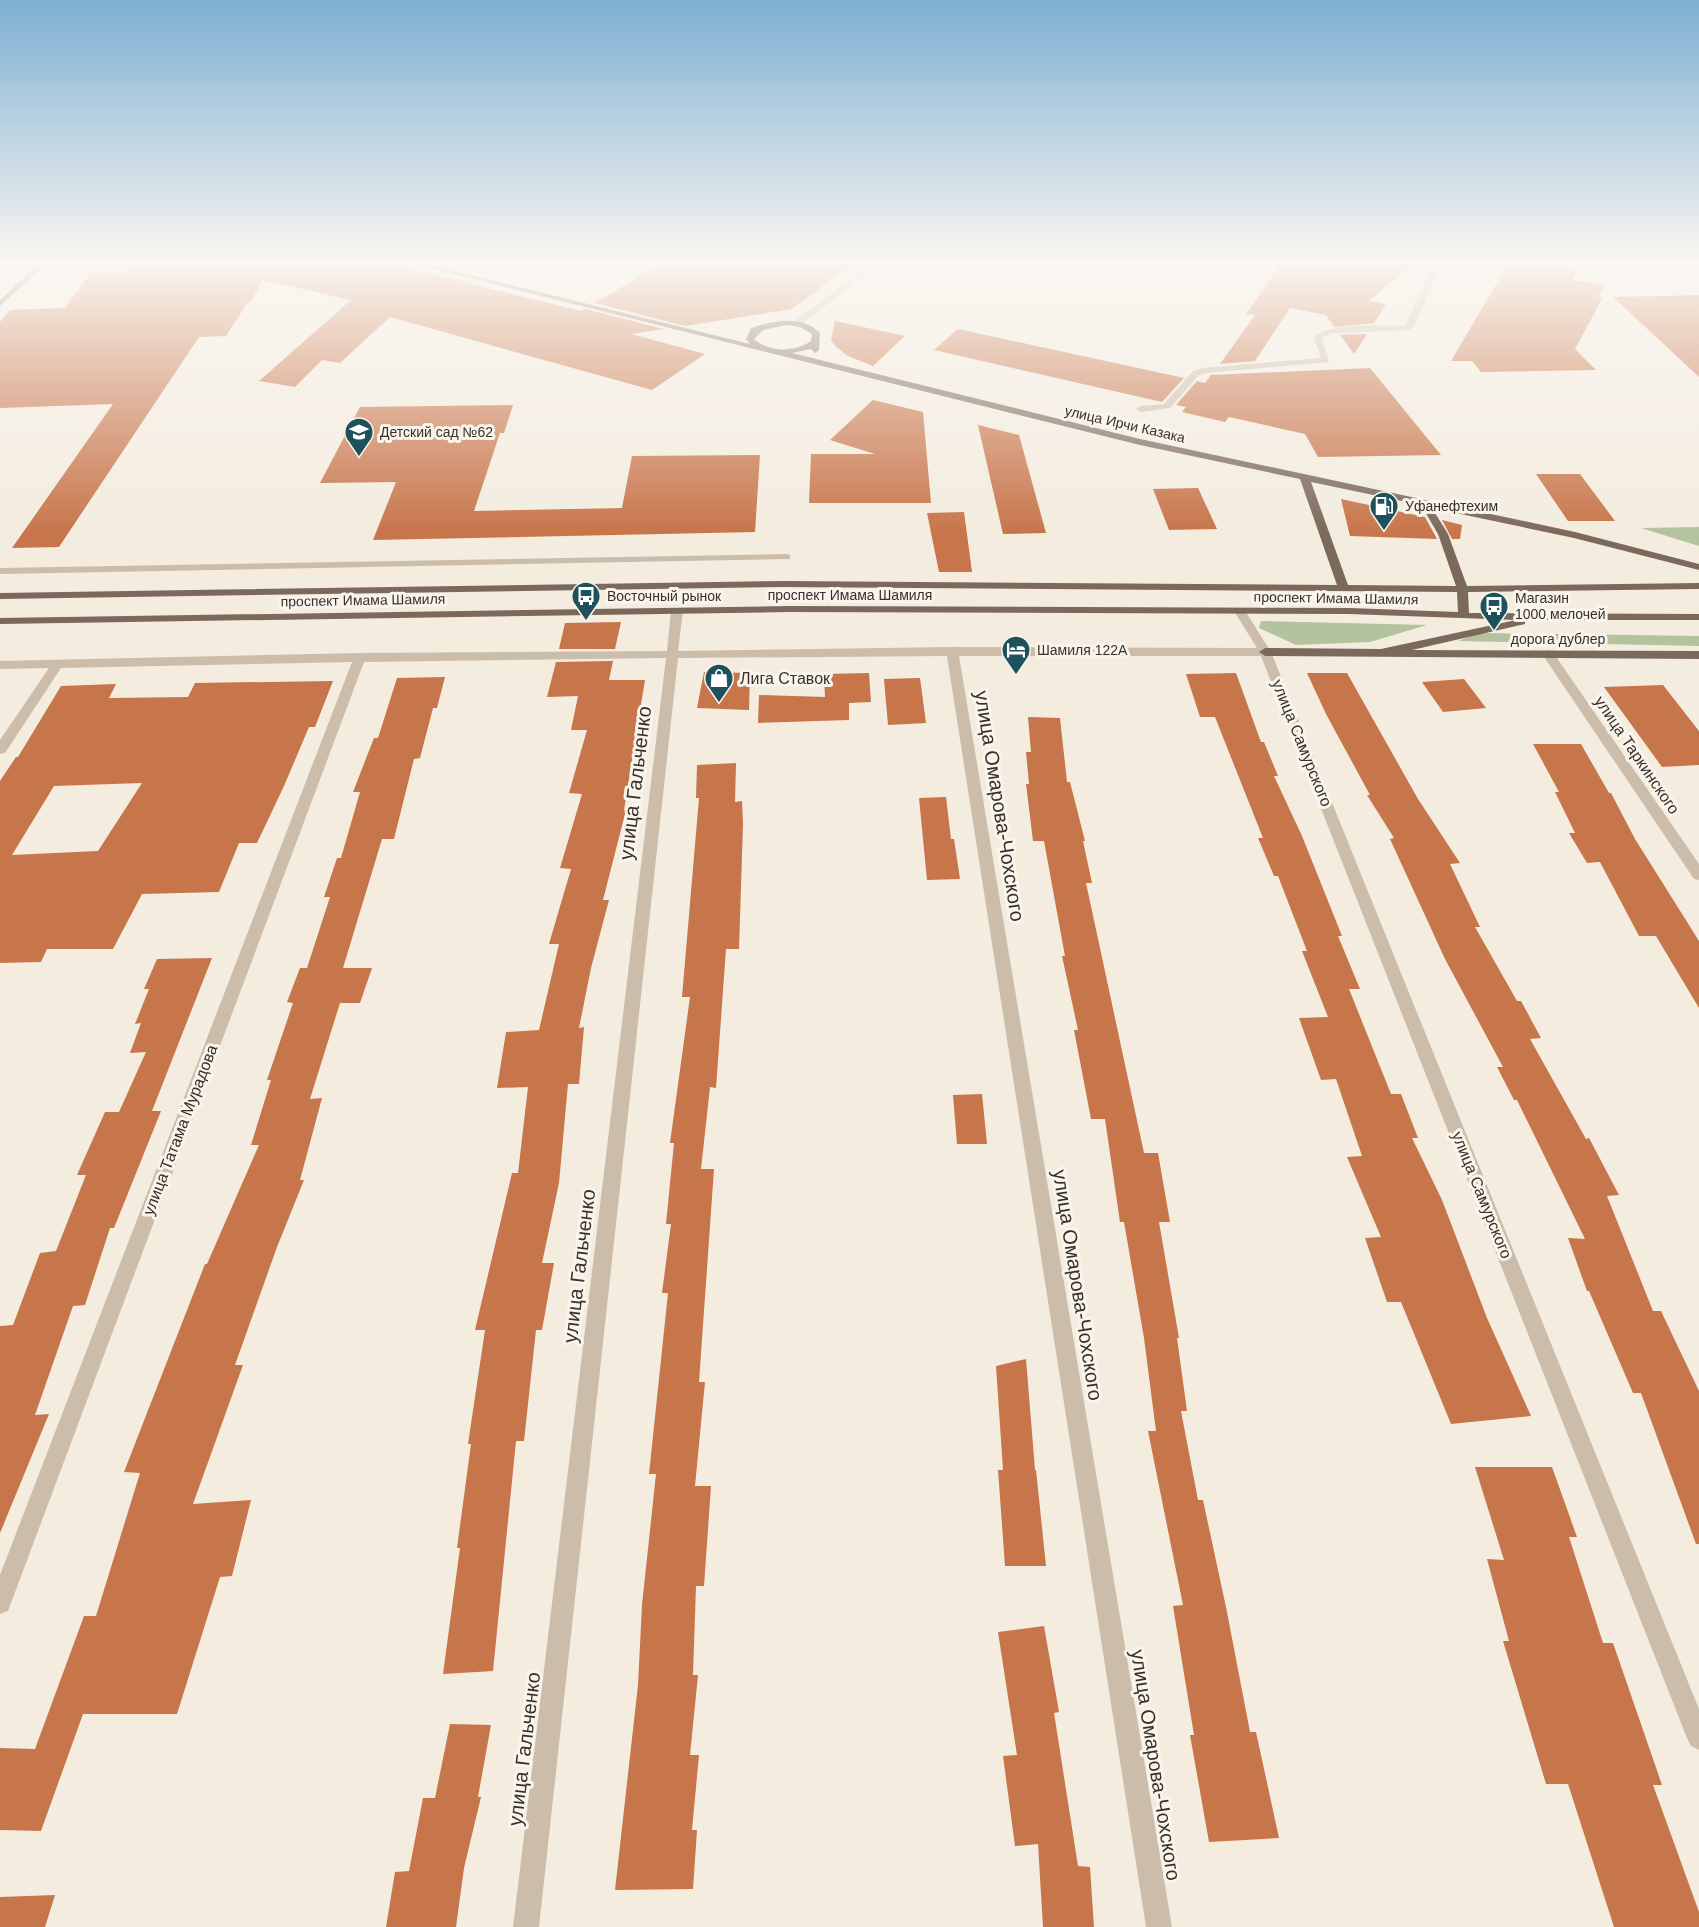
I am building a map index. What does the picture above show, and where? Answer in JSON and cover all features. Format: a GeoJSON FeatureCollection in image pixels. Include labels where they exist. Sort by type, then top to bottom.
{"type":"FeatureCollection","features":[{"type":"Feature","properties":{"kind":"main road","name":"улица Ирчи Казака"},"geometry":{"type":"LineString","coordinates":[[781,354],[1140,442],[1575,535],[1699,567]]}},
{"type":"Feature","properties":{"kind":"main road"},"geometry":{"type":"LineString","coordinates":[[817,354],[834,367]]}},
{"type":"Feature","properties":{"kind":"main road"},"geometry":{"type":"LineString","coordinates":[[1305,478],[1343,587]]}},
{"type":"Feature","properties":{"kind":"main road"},"geometry":{"type":"LineString","coordinates":[[1425,504],[1443,534],[1461,579],[1464,616]]}},
{"type":"Feature","properties":{"kind":"main road","name":"проспект Имама Шамиля"},"geometry":{"type":"LineString","coordinates":[[0,596],[783,584],[1462,589],[1699,586]]}},
{"type":"Feature","properties":{"kind":"main road","name":"проспект Имама Шамиля"},"geometry":{"type":"LineString","coordinates":[[0,621],[677,610],[1143,609],[1349,611],[1464,616],[1699,616]]}},
{"type":"Feature","properties":{"kind":"main road"},"geometry":{"type":"LineString","coordinates":[[1265,652],[1381,653],[1550,615]]}},
{"type":"Feature","properties":{"kind":"main road"},"geometry":{"type":"LineString","coordinates":[[1679,617],[1699,622]]}},
{"type":"Feature","properties":{"kind":"main road","name":"дорога дублер"},"geometry":{"type":"LineString","coordinates":[[1381,653],[1699,655]]}},
{"type":"Feature","properties":{"kind":"street"},"geometry":{"type":"LineString","coordinates":[[1141,409],[1167,406],[1196,373],[1204,370],[1326,360],[1324,354]]}},
{"type":"Feature","properties":{"kind":"street"},"geometry":{"type":"LineString","coordinates":[[0,571],[786,557]]}},
{"type":"Feature","properties":{"kind":"street","name":"улица Гальченко"},"geometry":{"type":"LineString","coordinates":[[526,1927],[677,610]]}},
{"type":"Feature","properties":{"kind":"street","name":"улица Самурского"},"geometry":{"type":"LineString","coordinates":[[1240,611],[1265,652],[1699,1738]]}},
{"type":"Feature","properties":{"kind":"street"},"geometry":{"type":"LineString","coordinates":[[0,665],[360,657],[952,651],[1265,652]]}},
{"type":"Feature","properties":{"kind":"street","name":"улица Омарова-Чохского"},"geometry":{"type":"LineString","coordinates":[[952,651],[1159,1927]]}},
{"type":"Feature","properties":{"kind":"street","name":"улица Таркинского"},"geometry":{"type":"LineString","coordinates":[[1548,654],[1699,875]]}},
{"type":"Feature","properties":{"kind":"street","name":"улица Татама Мурадова"},"geometry":{"type":"LineString","coordinates":[[0,1603],[360,657]]}},
{"type":"Feature","properties":{"kind":"street"},"geometry":{"type":"LineString","coordinates":[[0,750],[57,664]]}},
{"type":"Feature","properties":{"kind":"green space"},"geometry":{"type":"Polygon","coordinates":[[[1699,527],[1699,546],[1641,528],[1699,527]]]}},
{"type":"Feature","properties":{"kind":"green space"},"geometry":{"type":"Polygon","coordinates":[[[1261,621],[1427,625],[1370,642],[1296,645],[1259,628],[1261,621]]]}},
{"type":"Feature","properties":{"kind":"green space"},"geometry":{"type":"Polygon","coordinates":[[[1479,633],[1699,636],[1699,646],[1458,641],[1479,633]]]}},
{"type":"Feature","properties":{"kind":"building"},"geometry":{"type":"Polygon","coordinates":[[[0,354],[188,354],[59,547],[12,548],[113,404],[0,408],[0,354]]]}},
{"type":"Feature","properties":{"kind":"building"},"geometry":{"type":"Polygon","coordinates":[[[290,354],[350,354],[340,363],[322,360],[295,387],[259,381],[290,354]]]}},
{"type":"Feature","properties":{"kind":"building"},"geometry":{"type":"Polygon","coordinates":[[[523,354],[705,354],[652,390],[523,354]]]}},
{"type":"Feature","properties":{"kind":"building"},"geometry":{"type":"Polygon","coordinates":[[[845,354],[886,354],[873,366],[845,354]]]}},
{"type":"Feature","properties":{"kind":"building"},"geometry":{"type":"Polygon","coordinates":[[[951,354],[1073,354],[1184,378],[1162,402],[951,354]]]}},
{"type":"Feature","properties":{"kind":"building"},"geometry":{"type":"Polygon","coordinates":[[[1227,354],[1260,354],[1255,361],[1220,364],[1227,354]]]}},
{"type":"Feature","properties":{"kind":"building"},"geometry":{"type":"Polygon","coordinates":[[[1455,354],[1580,354],[1596,370],[1481,372],[1472,361],[1451,361],[1455,354]]]}},
{"type":"Feature","properties":{"kind":"building"},"geometry":{"type":"Polygon","coordinates":[[[1674,354],[1699,354],[1699,377],[1674,354]]]}},
{"type":"Feature","properties":{"kind":"building"},"geometry":{"type":"Polygon","coordinates":[[[1370,368],[1441,455],[1318,457],[1305,434],[1229,417],[1225,422],[1182,412],[1186,407],[1176,405],[1197,381],[1205,383],[1211,375],[1370,368]]]}},
{"type":"Feature","properties":{"kind":"building"},"geometry":{"type":"Polygon","coordinates":[[[873,400],[923,412],[931,503],[809,503],[811,454],[875,454],[830,440],[873,400]]]}},
{"type":"Feature","properties":{"kind":"building"},"geometry":{"type":"Polygon","coordinates":[[[513,405],[504,433],[500,433],[474,511],[622,508],[632,456],[760,455],[755,532],[373,540],[396,482],[320,483],[360,407],[513,405]]]}},
{"type":"Feature","properties":{"kind":"building"},"geometry":{"type":"Polygon","coordinates":[[[978,425],[1019,435],[1046,533],[1003,534],[978,425]]]}},
{"type":"Feature","properties":{"kind":"building"},"geometry":{"type":"Polygon","coordinates":[[[1536,474],[1580,474],[1615,521],[1568,521],[1536,474]]]}},
{"type":"Feature","properties":{"kind":"building"},"geometry":{"type":"Polygon","coordinates":[[[1198,488],[1217,529],[1169,530],[1153,489],[1198,488]]]}},
{"type":"Feature","properties":{"kind":"building"},"geometry":{"type":"Polygon","coordinates":[[[1341,499],[1425,517],[1437,539],[1350,536],[1341,499]]]}},
{"type":"Feature","properties":{"kind":"building"},"geometry":{"type":"Polygon","coordinates":[[[964,512],[972,572],[939,572],[927,513],[964,512]]]}},
{"type":"Feature","properties":{"kind":"building"},"geometry":{"type":"Polygon","coordinates":[[[1442,520],[1462,525],[1460,539],[1452,539],[1442,520]]]}},
{"type":"Feature","properties":{"kind":"building"},"geometry":{"type":"Polygon","coordinates":[[[621,622],[615,649],[559,649],[565,623],[621,622]]]}},
{"type":"Feature","properties":{"kind":"building"},"geometry":{"type":"Polygon","coordinates":[[[613,661],[609,680],[645,680],[624,810],[626,810],[603,900],[609,900],[591,968],[579,1028],[584,1027],[579,1084],[568,1084],[559,1183],[542,1263],[554,1263],[542,1330],[536,1330],[524,1441],[516,1441],[493,1671],[443,1674],[460,1548],[457,1548],[471,1444],[468,1444],[485,1330],[475,1330],[512,1173],[518,1173],[528,1087],[497,1088],[506,1032],[539,1030],[559,944],[549,944],[571,869],[560,868],[582,794],[569,793],[587,730],[571,730],[578,696],[547,697],[556,662],[613,661]]]}},
{"type":"Feature","properties":{"kind":"building"},"geometry":{"type":"Polygon","coordinates":[[[704,672],[750,673],[749,710],[697,708],[704,672]]]}},
{"type":"Feature","properties":{"kind":"building"},"geometry":{"type":"Polygon","coordinates":[[[869,673],[871,702],[849,703],[849,720],[758,723],[759,695],[825,697],[824,674],[869,673]]]}},
{"type":"Feature","properties":{"kind":"building"},"geometry":{"type":"Polygon","coordinates":[[[1236,673],[1261,742],[1264,742],[1278,776],[1274,776],[1302,836],[1342,936],[1338,936],[1360,989],[1349,989],[1391,1094],[1401,1094],[1418,1138],[1412,1138],[1442,1200],[1487,1318],[1531,1416],[1451,1424],[1401,1302],[1387,1302],[1365,1238],[1381,1237],[1347,1157],[1362,1156],[1336,1079],[1321,1080],[1299,1018],[1328,1017],[1302,951],[1307,951],[1278,876],[1274,876],[1258,838],[1263,838],[1215,717],[1200,717],[1186,674],[1236,673]]]}},
{"type":"Feature","properties":{"kind":"building"},"geometry":{"type":"Polygon","coordinates":[[[1307,673],[1347,673],[1418,799],[1460,863],[1450,864],[1480,927],[1475,927],[1541,1038],[1530,1039],[1586,1139],[1589,1138],[1619,1195],[1607,1196],[1653,1311],[1661,1311],[1699,1391],[1699,1544],[1696,1544],[1641,1393],[1633,1393],[1589,1291],[1587,1291],[1568,1238],[1585,1239],[1517,1100],[1514,1100],[1497,1067],[1503,1067],[1445,959],[1390,839],[1394,838],[1367,795],[1370,795],[1326,714],[1307,673]]]}},
{"type":"Feature","properties":{"kind":"building"},"geometry":{"type":"Polygon","coordinates":[[[445,677],[437,708],[433,708],[420,758],[414,759],[394,839],[382,839],[343,968],[372,968],[360,1003],[340,1003],[310,1099],[322,1098],[300,1180],[304,1180],[277,1247],[235,1365],[243,1365],[193,1504],[251,1500],[232,1576],[220,1577],[177,1714],[83,1714],[41,1831],[0,1830],[0,1748],[35,1749],[84,1616],[96,1616],[140,1473],[124,1472],[205,1264],[207,1264],[259,1145],[251,1145],[271,1080],[267,1080],[293,1003],[287,1002],[300,968],[307,968],[330,897],[324,897],[337,858],[341,858],[360,792],[353,792],[374,738],[378,738],[397,678],[445,677]]]}},
{"type":"Feature","properties":{"kind":"building"},"geometry":{"type":"Polygon","coordinates":[[[920,678],[926,723],[888,725],[884,679],[920,678]]]}},
{"type":"Feature","properties":{"kind":"building"},"geometry":{"type":"Polygon","coordinates":[[[1464,679],[1486,708],[1443,712],[1422,682],[1464,679]]]}},
{"type":"Feature","properties":{"kind":"building"},"geometry":{"type":"Polygon","coordinates":[[[333,681],[315,727],[309,727],[257,843],[239,843],[219,892],[142,894],[113,949],[47,949],[41,962],[0,963],[0,781],[18,757],[61,686],[116,684],[109,698],[188,697],[195,683],[333,681]],[[142,783],[54,786],[12,855],[98,851],[142,783]]]}},
{"type":"Feature","properties":{"kind":"building"},"geometry":{"type":"Polygon","coordinates":[[[1663,685],[1699,731],[1699,765],[1662,767],[1604,687],[1663,685]]]}},
{"type":"Feature","properties":{"kind":"building"},"geometry":{"type":"Polygon","coordinates":[[[1028,717],[1060,718],[1067,782],[1070,782],[1085,841],[1083,841],[1092,883],[1086,883],[1144,1153],[1158,1153],[1170,1222],[1159,1222],[1179,1338],[1177,1338],[1187,1411],[1181,1411],[1198,1500],[1203,1500],[1250,1732],[1256,1732],[1279,1838],[1209,1842],[1190,1735],[1194,1735],[1173,1606],[1183,1605],[1148,1431],[1156,1431],[1144,1338],[1124,1222],[1120,1222],[1105,1119],[1091,1119],[1074,1030],[1078,1030],[1062,956],[1065,956],[1044,841],[1033,841],[1026,784],[1029,784],[1026,752],[1031,752],[1028,717]]]}},
{"type":"Feature","properties":{"kind":"building"},"geometry":{"type":"Polygon","coordinates":[[[1533,744],[1581,744],[1611,793],[1635,839],[1699,941],[1699,1008],[1656,936],[1639,936],[1600,862],[1587,863],[1569,833],[1575,833],[1555,792],[1559,792],[1533,744]]]}},
{"type":"Feature","properties":{"kind":"building"},"geometry":{"type":"Polygon","coordinates":[[[736,763],[735,802],[742,801],[743,824],[739,949],[726,949],[716,1088],[710,1087],[701,1169],[714,1169],[699,1382],[705,1382],[695,1486],[711,1486],[704,1586],[696,1586],[693,1675],[698,1675],[690,1755],[699,1755],[692,1830],[697,1830],[693,1889],[615,1890],[638,1685],[642,1605],[656,1474],[649,1474],[668,1293],[662,1293],[671,1224],[666,1224],[674,1143],[670,1143],[690,997],[682,997],[699,798],[696,798],[697,765],[736,763]]]}},
{"type":"Feature","properties":{"kind":"building"},"geometry":{"type":"Polygon","coordinates":[[[946,797],[951,839],[954,839],[960,879],[927,880],[919,798],[946,797]]]}},
{"type":"Feature","properties":{"kind":"building"},"geometry":{"type":"Polygon","coordinates":[[[212,958],[152,1111],[161,1111],[114,1228],[110,1228],[85,1305],[73,1306],[35,1415],[49,1414],[0,1533],[0,1326],[13,1325],[40,1253],[56,1251],[86,1175],[77,1175],[105,1112],[119,1112],[146,1052],[130,1053],[141,1023],[135,1024],[149,989],[144,989],[157,959],[212,958]]]}},
{"type":"Feature","properties":{"kind":"building"},"geometry":{"type":"Polygon","coordinates":[[[982,1094],[987,1144],[957,1144],[953,1095],[982,1094]]]}},
{"type":"Feature","properties":{"kind":"building"},"geometry":{"type":"Polygon","coordinates":[[[1026,1359],[1046,1566],[1005,1566],[998,1470],[1003,1470],[996,1366],[1026,1359]]]}},
{"type":"Feature","properties":{"kind":"building"},"geometry":{"type":"Polygon","coordinates":[[[1475,1467],[1552,1467],[1577,1537],[1569,1537],[1603,1643],[1613,1643],[1662,1785],[1653,1785],[1699,1912],[1699,1927],[1614,1927],[1568,1784],[1546,1784],[1503,1641],[1509,1641],[1487,1559],[1504,1560],[1475,1467]]]}},
{"type":"Feature","properties":{"kind":"building"},"geometry":{"type":"Polygon","coordinates":[[[1044,1626],[1059,1712],[1054,1713],[1078,1866],[1090,1867],[1094,1927],[1043,1927],[1038,1844],[1015,1846],[1003,1756],[1017,1755],[998,1632],[1044,1626]]]}},
{"type":"Feature","properties":{"kind":"building"},"geometry":{"type":"Polygon","coordinates":[[[450,1724],[491,1725],[478,1797],[481,1797],[464,1868],[456,1927],[386,1927],[395,1872],[409,1871],[423,1798],[435,1798],[450,1724]]]}},
{"type":"Feature","properties":{"kind":"building"},"geometry":{"type":"Polygon","coordinates":[[[55,1895],[45,1927],[0,1927],[0,1897],[55,1895]]]}},
{"type":"Feature","properties":{"kind":"place","name":"Детский сад №62"},"geometry":{"type":"Point","coordinates":[359,458]}},
{"type":"Feature","properties":{"kind":"place","name":"Уфанефтехим"},"geometry":{"type":"Point","coordinates":[1384,532]}},
{"type":"Feature","properties":{"kind":"place","name":"Восточный рынок"},"geometry":{"type":"Point","coordinates":[586,622]}},
{"type":"Feature","properties":{"kind":"place","name":"Магазин 1000 мелочей"},"geometry":{"type":"Point","coordinates":[1494,632]}},
{"type":"Feature","properties":{"kind":"place","name":"Шамиля 122А"},"geometry":{"type":"Point","coordinates":[1016,676]}},
{"type":"Feature","properties":{"kind":"place","name":"Лига Ставок"},"geometry":{"type":"Point","coordinates":[719,704]}}]}
